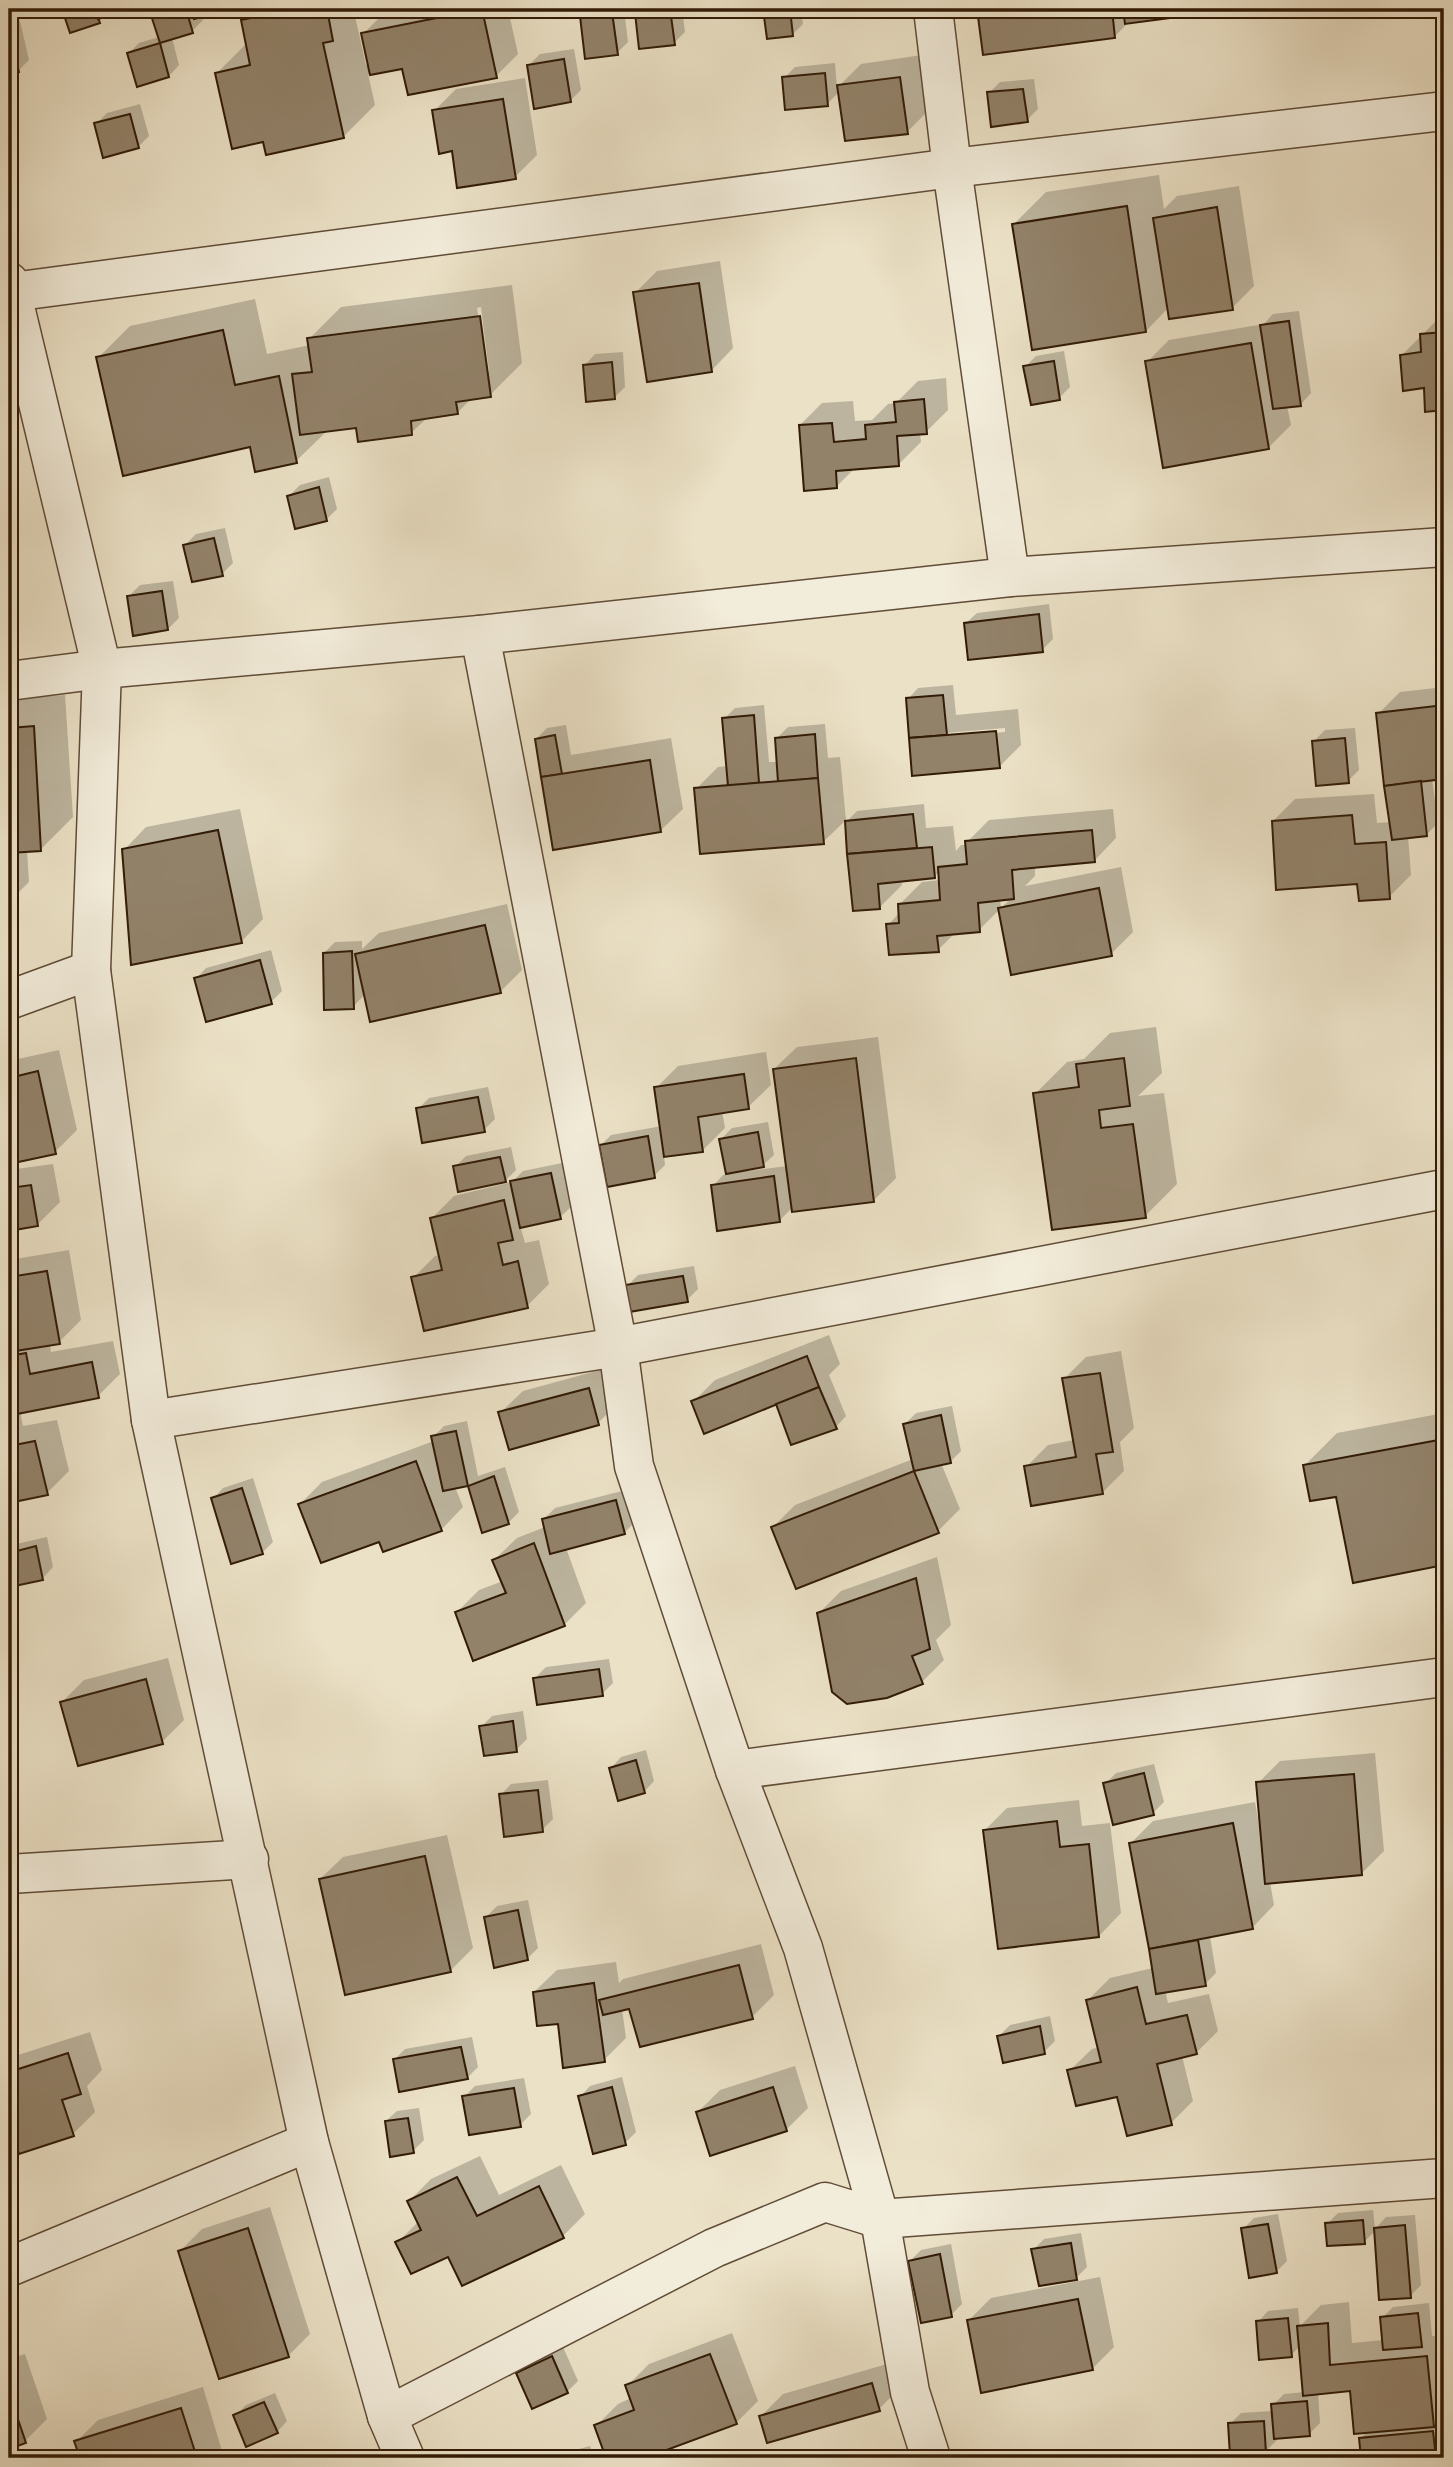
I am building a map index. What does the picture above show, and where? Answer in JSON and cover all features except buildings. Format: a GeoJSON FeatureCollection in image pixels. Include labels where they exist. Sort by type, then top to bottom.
{"type":"FeatureCollection","features":[{"type":"Feature","properties":{"kind":"street"},"geometry":{"type":"LineString","coordinates":[[933,9],[952,168],[1010,577]]}},
{"type":"Feature","properties":{"kind":"street"},"geometry":{"type":"LineString","coordinates":[[405,2458],[387,2416],[309,2142],[151,1420],[91,970],[102,669],[10,287],[952,168],[1444,111]]}},
{"type":"Feature","properties":{"kind":"street"},"geometry":{"type":"LineString","coordinates":[[9,681],[102,669],[480,635],[1010,577],[1444,547]]}},
{"type":"Feature","properties":{"kind":"street"},"geometry":{"type":"LineString","coordinates":[[480,635],[618,1347],[634,1466],[735,1770],[803,1948],[880,2219],[910,2392],[931,2458]]}},
{"type":"Feature","properties":{"kind":"street"},"geometry":{"type":"LineString","coordinates":[[9,1000],[91,970]]}},
{"type":"Feature","properties":{"kind":"street"},"geometry":{"type":"LineString","coordinates":[[151,1420],[618,1347],[1444,1189]]}},
{"type":"Feature","properties":{"kind":"street"},"geometry":{"type":"LineString","coordinates":[[735,1770],[1444,1677]]}},
{"type":"Feature","properties":{"kind":"street"},"geometry":{"type":"LineString","coordinates":[[9,1874],[248,1859]]}},
{"type":"Feature","properties":{"kind":"street"},"geometry":{"type":"LineString","coordinates":[[9,2267],[309,2142]]}},
{"type":"Feature","properties":{"kind":"street"},"geometry":{"type":"LineString","coordinates":[[387,2416],[714,2248],[825,2202],[880,2219],[1444,2178]]}}]}
